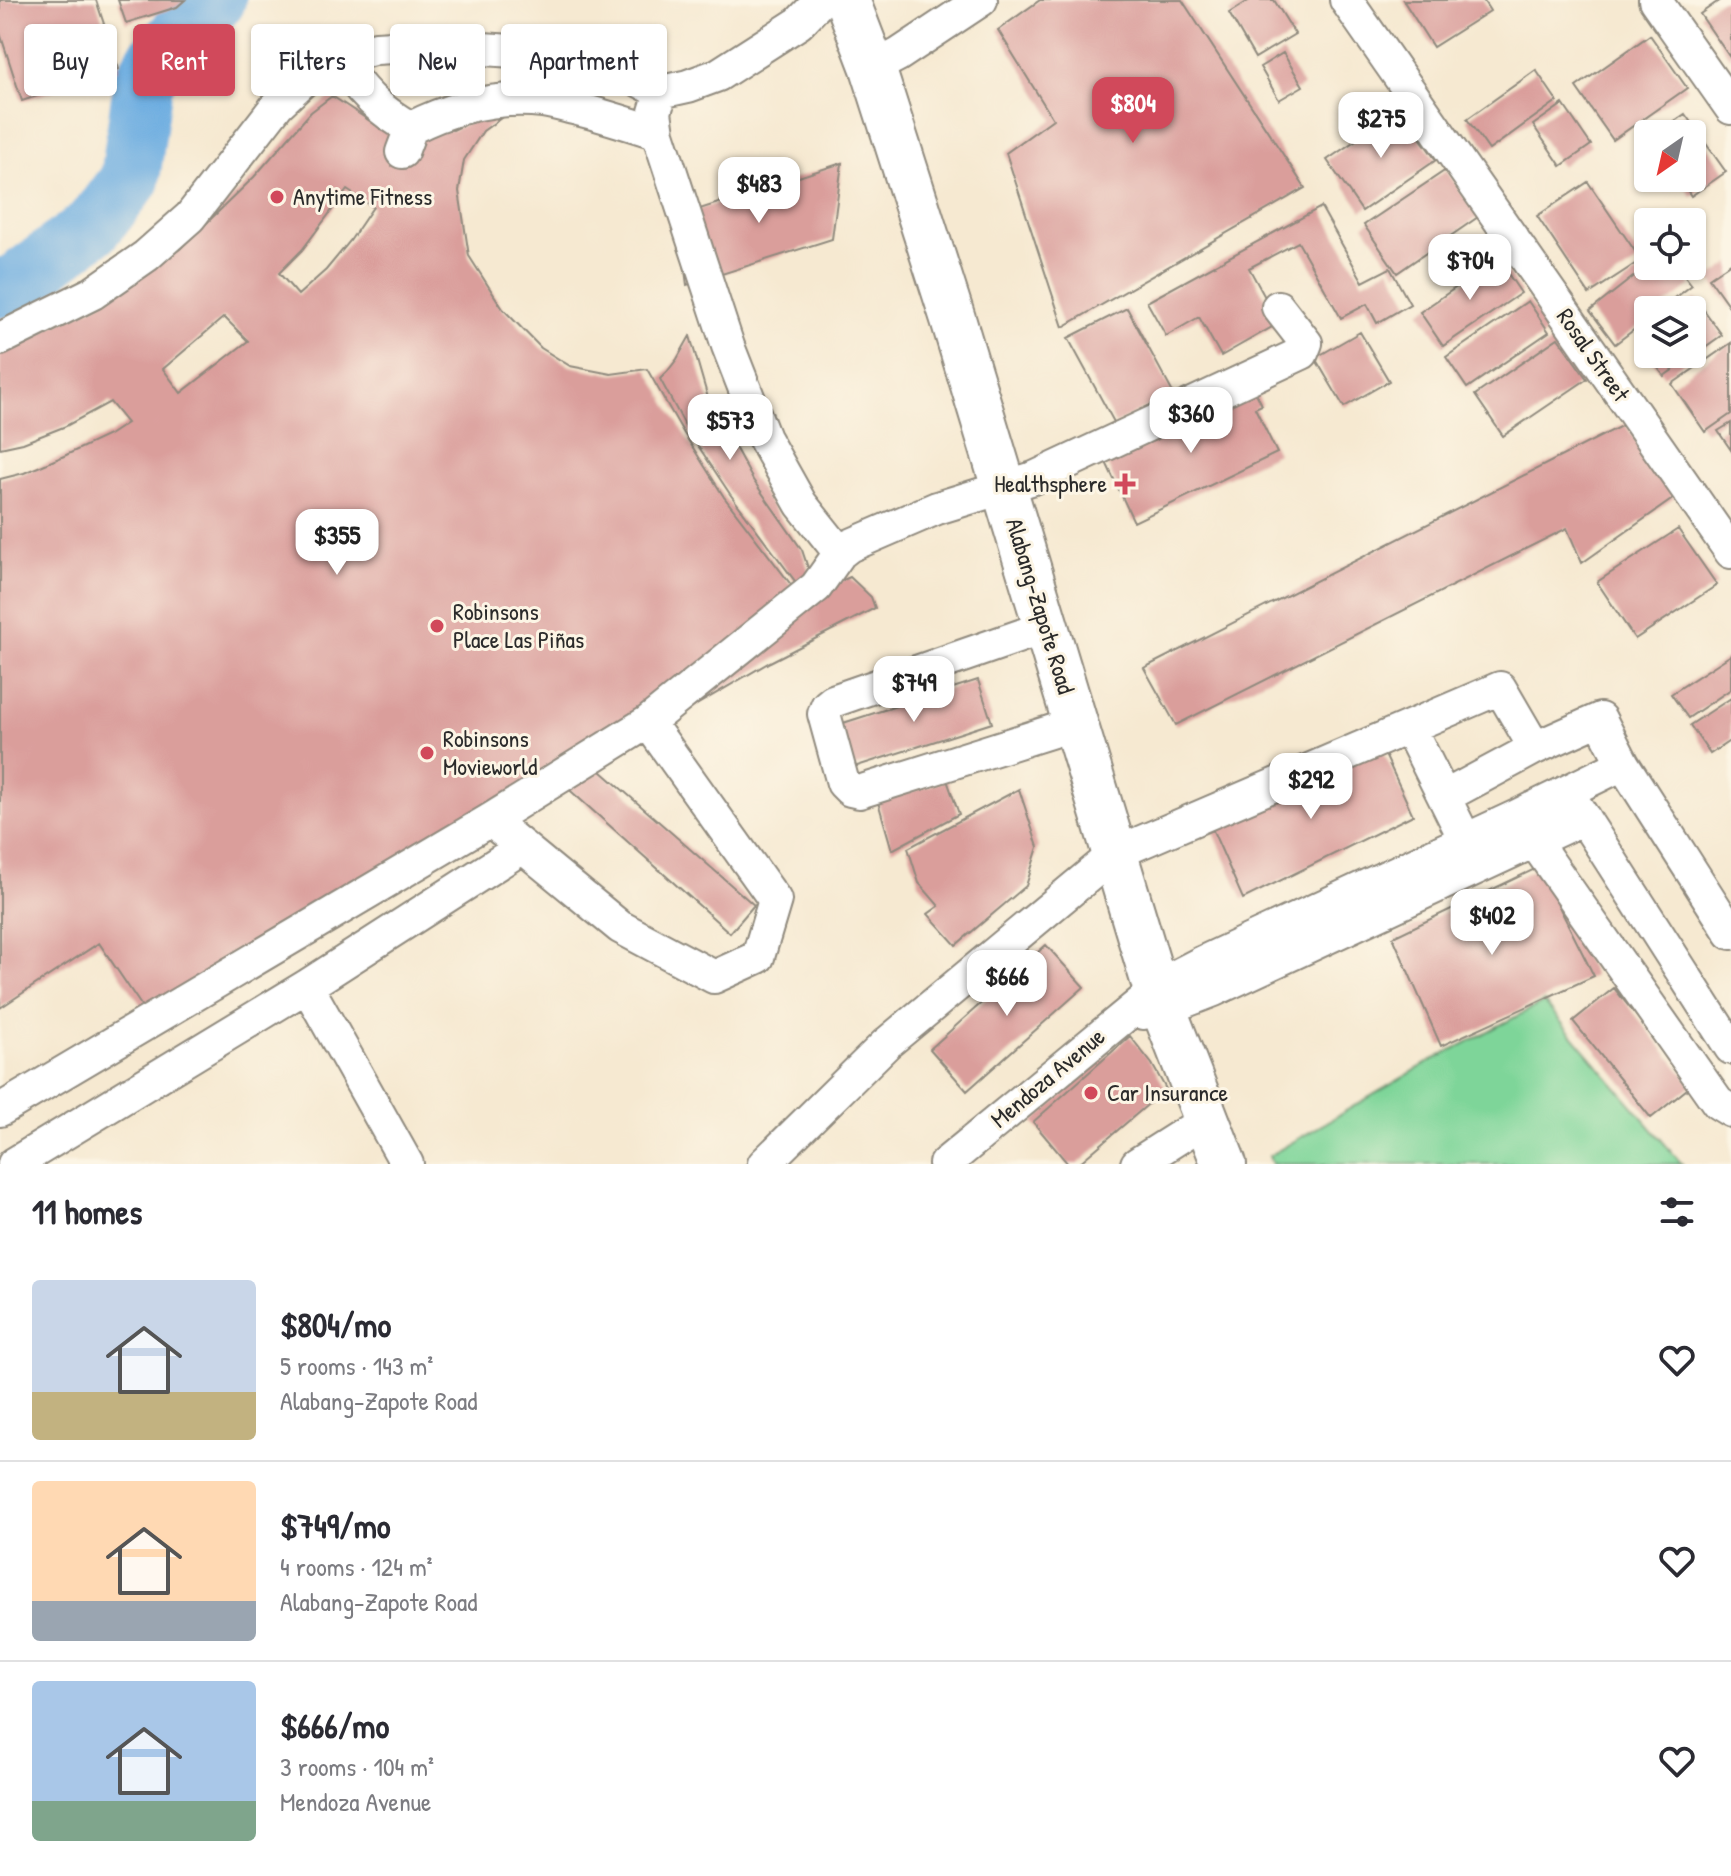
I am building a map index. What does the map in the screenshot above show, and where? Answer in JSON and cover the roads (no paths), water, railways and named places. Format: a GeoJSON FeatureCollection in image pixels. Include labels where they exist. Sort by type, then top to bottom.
{"type":"FeatureCollection","features":[{"type":"Feature","properties":{"kind":"highway","name":"Alabang-Zapote Road"},"geometry":{"type":"LineString","coordinates":[[847,0],[873,68],[949,305],[1160,998],[1224,1164]]}},
{"type":"Feature","properties":{"kind":"street"},"geometry":{"type":"LineString","coordinates":[[667,91],[688,86],[727,70],[799,23],[821,0]]}},
{"type":"Feature","properties":{"kind":"street"},"geometry":{"type":"LineString","coordinates":[[873,68],[981,0]]}},
{"type":"Feature","properties":{"kind":"street","name":"Rosal Street"},"geometry":{"type":"LineString","coordinates":[[1346,0],[1731,552]]}},
{"type":"Feature","properties":{"kind":"street"},"geometry":{"type":"LineString","coordinates":[[1655,0],[1731,108]]}},
{"type":"Feature","properties":{"kind":"street"},"geometry":{"type":"LineString","coordinates":[[374,49],[427,45],[501,50]]}},
{"type":"Feature","properties":{"kind":"street"},"geometry":{"type":"LineString","coordinates":[[0,339],[93,293],[146,256],[190,217],[287,96]]}},
{"type":"Feature","properties":{"kind":"street"},"geometry":{"type":"LineString","coordinates":[[367,96],[395,119],[407,140],[433,117],[460,107],[497,101],[544,101],[658,133]]}},
{"type":"Feature","properties":{"kind":"street"},"geometry":{"type":"LineString","coordinates":[[660,96],[655,112],[658,133],[728,346],[764,438],[801,504],[840,553]]}},
{"type":"Feature","properties":{"kind":"street"},"geometry":{"type":"LineString","coordinates":[[0,1110],[490,820],[648,722],[816,587],[840,553],[849,546],[937,508],[1034,478],[1302,353],[1306,343],[1278,307]]}},
{"type":"Feature","properties":{"kind":"street"},"geometry":{"type":"LineString","coordinates":[[1046,627],[833,701],[824,714],[843,783],[850,790],[859,792],[1075,724]]}},
{"type":"Feature","properties":{"kind":"street"},"geometry":{"type":"LineString","coordinates":[[764,1164],[886,1044],[1116,853],[1500,688],[1535,748]]}},
{"type":"Feature","properties":{"kind":"street"},"geometry":{"type":"LineString","coordinates":[[1444,797],[1535,748],[1600,719],[1623,764],[1731,933]]}},
{"type":"Feature","properties":{"kind":"street"},"geometry":{"type":"LineString","coordinates":[[490,820],[620,927],[714,977],[758,957],[775,900],[648,722]]}},
{"type":"Feature","properties":{"kind":"street"},"geometry":{"type":"LineString","coordinates":[[1409,727],[1465,839]]}},
{"type":"Feature","properties":{"kind":"street"},"geometry":{"type":"LineString","coordinates":[[1160,998],[1214,990],[1284,958],[1525,828],[1567,790],[1623,764]]}},
{"type":"Feature","properties":{"kind":"street"},"geometry":{"type":"LineString","coordinates":[[1567,790],[1731,1048]]}},
{"type":"Feature","properties":{"kind":"street"},"geometry":{"type":"LineString","coordinates":[[1160,998],[1203,962],[1465,839],[1584,818]]}},
{"type":"Feature","properties":{"kind":"street"},"geometry":{"type":"LineString","coordinates":[[1525,828],[1718,1103],[1731,1111]]}},
{"type":"Feature","properties":{"kind":"street"},"geometry":{"type":"LineString","coordinates":[[14,1164],[307,986],[523,847]]}},
{"type":"Feature","properties":{"kind":"street"},"geometry":{"type":"LineString","coordinates":[[307,986],[407,1164]]}},
{"type":"Feature","properties":{"kind":"street","name":"Mendoza Avenue"},"geometry":{"type":"LineString","coordinates":[[945,1164],[1114,1024],[1146,1012],[1160,998]]}},
{"type":"Feature","properties":{"kind":"street"},"geometry":{"type":"LineString","coordinates":[[1137,1164],[1208,1121]]}},
{"type":"Feature","properties":{"kind":"waterway"},"geometry":{"type":"LineString","coordinates":[[0,288],[13,285],[91,228],[113,202],[130,179],[143,83],[155,62],[189,23],[216,0]]}},
{"type":"Feature","properties":{"kind":"place","name":"Anytime Fitness"},"geometry":{"type":"Point","coordinates":[277,197]}},
{"type":"Feature","properties":{"kind":"place","name":"Healthsphere"},"geometry":{"type":"Point","coordinates":[1125,484]}},
{"type":"Feature","properties":{"kind":"place","name":"Robinsons Place Las Piñas"},"geometry":{"type":"Point","coordinates":[437,626]}},
{"type":"Feature","properties":{"kind":"place","name":"Robinsons Movieworld"},"geometry":{"type":"Point","coordinates":[427,753]}},
{"type":"Feature","properties":{"kind":"place","name":"Car Insurance"},"geometry":{"type":"Point","coordinates":[1091,1093]}}]}
